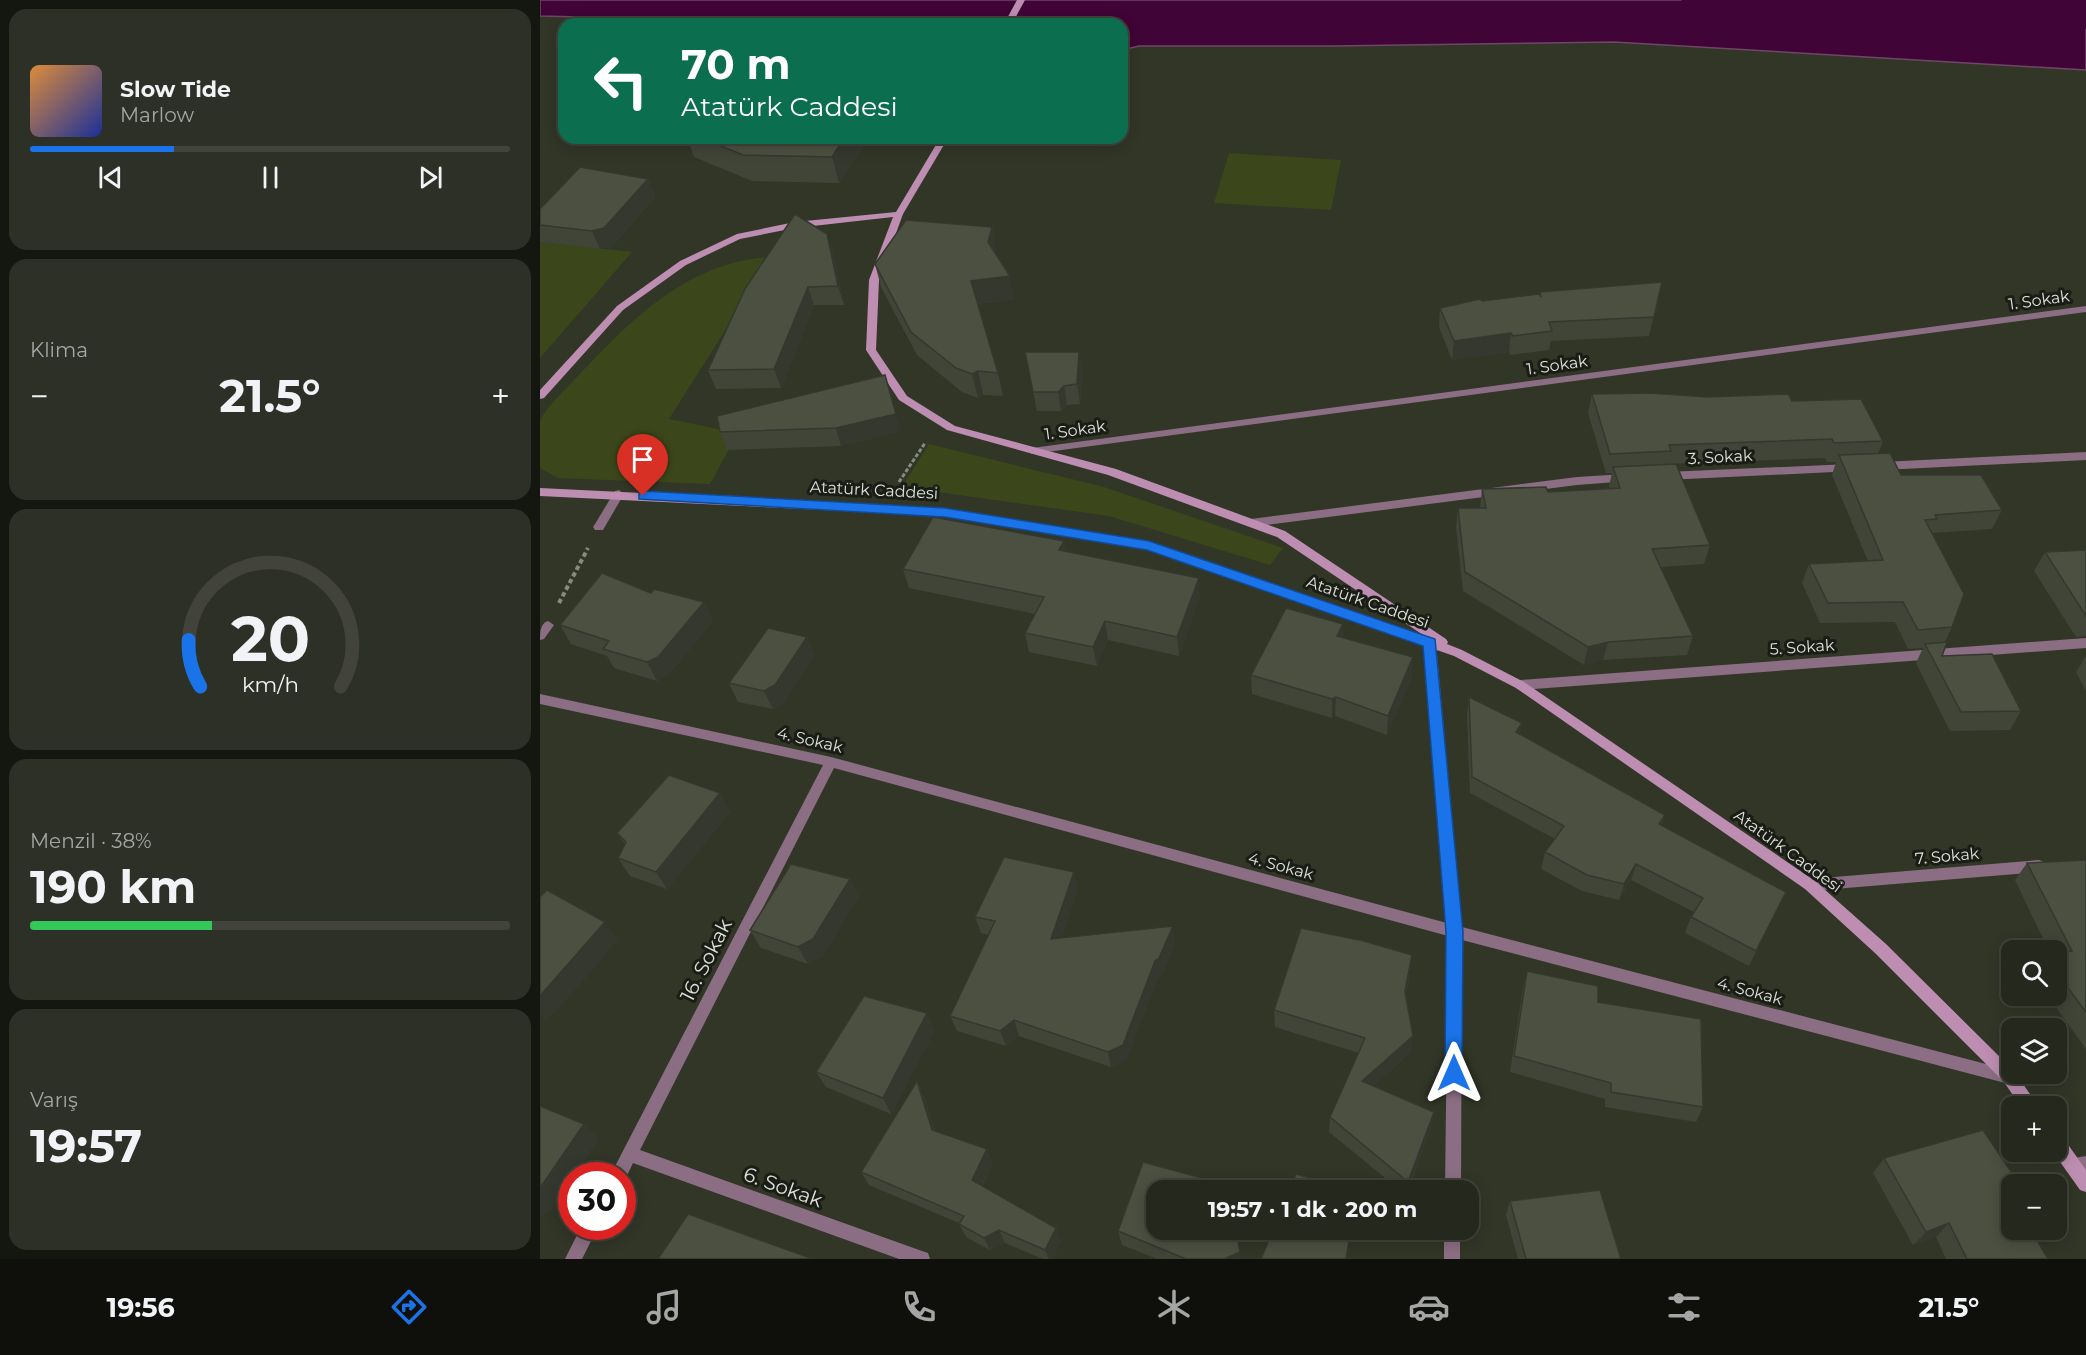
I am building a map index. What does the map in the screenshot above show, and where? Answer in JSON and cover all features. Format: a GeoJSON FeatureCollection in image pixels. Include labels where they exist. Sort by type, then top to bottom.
{"type":"FeatureCollection","features":[{"type":"Feature","properties":{"kind":"main road"},"geometry":{"type":"LineString","coordinates":[[1011,18],[1021,0]]}},
{"type":"Feature","properties":{"kind":"main road"},"geometry":{"type":"LineString","coordinates":[[940,144],[898,214],[874,280],[871,350],[903,398],[951,428],[1112,472],[1281,534],[1458,653]]}},
{"type":"Feature","properties":{"kind":"main road"},"geometry":{"type":"LineString","coordinates":[[540,396],[620,308],[683,263],[737,237],[795,225],[898,214]]}},
{"type":"Feature","properties":{"kind":"main road","name":"Atatürk Caddesi"},"geometry":{"type":"LineString","coordinates":[[540,492],[619,494],[945,512],[1149,546],[1458,653],[1520,685],[1810,885],[1881,948],[2001,1069]]}},
{"type":"Feature","properties":{"kind":"main road"},"geometry":{"type":"LineString","coordinates":[[2067,1152],[2080,1164],[2086,1184]]}},
{"type":"Feature","properties":{"kind":"street","name":"1. Sokak"},"geometry":{"type":"LineString","coordinates":[[1032,451],[2086,309]]}},
{"type":"Feature","properties":{"kind":"street","name":"3. Sokak"},"geometry":{"type":"LineString","coordinates":[[1251,523],[1577,481],[2086,456]]}},
{"type":"Feature","properties":{"kind":"street"},"geometry":{"type":"LineString","coordinates":[[598,527],[619,494]]}},
{"type":"Feature","properties":{"kind":"street"},"geometry":{"type":"LineString","coordinates":[[540,636],[548,625]]}},
{"type":"Feature","properties":{"kind":"street","name":"5. Sokak"},"geometry":{"type":"LineString","coordinates":[[1520,685],[2086,642]]}},
{"type":"Feature","properties":{"kind":"street"},"geometry":{"type":"LineString","coordinates":[[1430,643],[1455,932],[1453,1180]]}},
{"type":"Feature","properties":{"kind":"street","name":"4. Sokak"},"geometry":{"type":"LineString","coordinates":[[540,699],[831,762],[1455,932],[2001,1075]]}},
{"type":"Feature","properties":{"kind":"street","name":"16. Sokak"},"geometry":{"type":"LineString","coordinates":[[626,1162],[831,762]]}},
{"type":"Feature","properties":{"kind":"street","name":"7. Sokak"},"geometry":{"type":"LineString","coordinates":[[1810,885],[2052,865]]}},
{"type":"Feature","properties":{"kind":"street","name":"6. Sokak"},"geometry":{"type":"LineString","coordinates":[[630,1154],[922,1259]]}},
{"type":"Feature","properties":{"kind":"street"},"geometry":{"type":"LineString","coordinates":[[573,1259],[583,1240]]}},
{"type":"Feature","properties":{"kind":"street"},"geometry":{"type":"LineString","coordinates":[[1452,1240],[1452,1259]]}},
{"type":"Feature","properties":{"kind":"path"},"geometry":{"type":"LineString","coordinates":[[895,487],[928,439]]}},
{"type":"Feature","properties":{"kind":"path"},"geometry":{"type":"LineString","coordinates":[[548,625],[598,527]]}},
{"type":"Feature","properties":{"kind":"green space"},"geometry":{"type":"Polygon","coordinates":[[[1229,153],[1341,160],[1331,210],[1214,203],[1229,153]]]}},
{"type":"Feature","properties":{"kind":"green space"},"geometry":{"type":"Polygon","coordinates":[[[540,242],[632,252],[540,358],[540,242]]]}},
{"type":"Feature","properties":{"kind":"green space"},"geometry":{"type":"Polygon","coordinates":[[[772,257],[669,419],[738,433],[710,484],[558,478],[540,468],[540,422],[542,417],[555,400],[617,336],[662,298],[687,282],[741,261],[772,257]]]}},
{"type":"Feature","properties":{"kind":"green space"},"geometry":{"type":"Polygon","coordinates":[[[929,444],[1104,487],[1283,548],[1270,565],[1109,516],[902,487],[929,444]]]}},
{"type":"Feature","properties":{"kind":"shaded area"},"geometry":{"type":"Polygon","coordinates":[[[540,0],[1839,0],[1886,11],[1938,15],[2013,0],[2086,0],[2086,70],[1614,42],[1139,46],[1128,49],[1128,18],[589,18],[540,16],[540,0]]]}},
{"type":"Feature","properties":{"kind":"building"},"geometry":{"type":"Polygon","coordinates":[[[716,144],[840,144],[832,157],[743,155],[716,144]]]}},
{"type":"Feature","properties":{"kind":"building"},"geometry":{"type":"Polygon","coordinates":[[[580,167],[648,179],[604,228],[592,231],[540,225],[540,209],[580,167]]]}},
{"type":"Feature","properties":{"kind":"building"},"geometry":{"type":"Polygon","coordinates":[[[795,214],[827,234],[838,286],[808,287],[774,369],[708,370],[745,289],[795,214]]]}},
{"type":"Feature","properties":{"kind":"building"},"geometry":{"type":"Polygon","coordinates":[[[906,220],[992,227],[988,242],[1010,276],[971,281],[998,373],[978,371],[972,374],[956,368],[911,332],[875,264],[906,220]]]}},
{"type":"Feature","properties":{"kind":"building"},"geometry":{"type":"Polygon","coordinates":[[[1662,282],[1654,317],[1549,322],[1552,331],[1513,336],[1511,333],[1454,341],[1440,308],[1480,299],[1482,301],[1539,294],[1541,297],[1540,292],[1662,282]]]}},
{"type":"Feature","properties":{"kind":"building"},"geometry":{"type":"Polygon","coordinates":[[[1025,352],[1079,352],[1077,384],[1064,386],[1058,392],[1033,392],[1025,352]]]}},
{"type":"Feature","properties":{"kind":"building"},"geometry":{"type":"Polygon","coordinates":[[[885,375],[896,414],[836,428],[720,432],[717,416],[885,375]]]}},
{"type":"Feature","properties":{"kind":"building"},"geometry":{"type":"Polygon","coordinates":[[[1650,393],[1708,397],[1788,394],[1792,401],[1861,399],[1883,441],[1834,443],[1832,439],[1669,445],[1671,451],[1610,454],[1592,394],[1650,393]]]}},
{"type":"Feature","properties":{"kind":"building"},"geometry":{"type":"Polygon","coordinates":[[[1890,453],[1901,475],[1981,475],[2002,510],[1935,515],[1937,519],[1925,520],[1964,594],[1952,627],[1918,630],[1903,602],[1828,603],[1809,564],[1883,560],[1839,455],[1890,453]]]}},
{"type":"Feature","properties":{"kind":"building"},"geometry":{"type":"Polygon","coordinates":[[[1676,464],[1710,545],[1652,549],[1693,636],[1608,642],[1588,647],[1465,572],[1458,508],[1486,508],[1482,489],[1546,487],[1548,492],[1620,488],[1613,467],[1676,464]]]}},
{"type":"Feature","properties":{"kind":"building"},"geometry":{"type":"Polygon","coordinates":[[[933,517],[1064,541],[1059,550],[1199,578],[1177,637],[1105,621],[1093,647],[1025,633],[1044,597],[903,569],[933,517]]]}},
{"type":"Feature","properties":{"kind":"building"},"geometry":{"type":"Polygon","coordinates":[[[2086,550],[2086,616],[2045,552],[2086,550]]]}},
{"type":"Feature","properties":{"kind":"building"},"geometry":{"type":"Polygon","coordinates":[[[602,573],[651,593],[654,589],[704,602],[658,657],[647,662],[603,649],[609,641],[560,625],[602,573]]]}},
{"type":"Feature","properties":{"kind":"building"},"geometry":{"type":"Polygon","coordinates":[[[1286,608],[1343,624],[1337,636],[1413,657],[1388,716],[1336,697],[1332,699],[1251,675],[1286,608]]]}},
{"type":"Feature","properties":{"kind":"building"},"geometry":{"type":"Polygon","coordinates":[[[768,628],[807,637],[775,685],[764,691],[729,683],[768,628]]]}},
{"type":"Feature","properties":{"kind":"building"},"geometry":{"type":"Polygon","coordinates":[[[1947,642],[1942,656],[1992,654],[2021,711],[1961,712],[1925,644],[1947,642]]]}},
{"type":"Feature","properties":{"kind":"building"},"geometry":{"type":"Polygon","coordinates":[[[1469,697],[1522,723],[1516,732],[1665,815],[1659,824],[1786,892],[1756,951],[1691,917],[1703,898],[1636,864],[1624,884],[1587,875],[1545,852],[1564,826],[1472,777],[1469,697]]]}},
{"type":"Feature","properties":{"kind":"building"},"geometry":{"type":"Polygon","coordinates":[[[669,775],[720,793],[656,872],[618,858],[626,842],[617,833],[669,775]]]}},
{"type":"Feature","properties":{"kind":"building"},"geometry":{"type":"Polygon","coordinates":[[[1004,857],[1074,872],[1051,939],[1173,926],[1159,958],[1155,961],[1123,1045],[1108,1052],[1014,1020],[1000,1031],[950,1016],[995,921],[975,917],[1004,857]]]}},
{"type":"Feature","properties":{"kind":"building"},"geometry":{"type":"Polygon","coordinates":[[[2086,860],[2086,1012],[2067,987],[2067,951],[2072,951],[2027,863],[2086,860]]]}},
{"type":"Feature","properties":{"kind":"building"},"geometry":{"type":"Polygon","coordinates":[[[791,864],[850,879],[813,939],[798,947],[750,930],[791,864]]]}},
{"type":"Feature","properties":{"kind":"building"},"geometry":{"type":"Polygon","coordinates":[[[547,890],[605,922],[540,996],[540,897],[547,890]]]}},
{"type":"Feature","properties":{"kind":"building"},"geometry":{"type":"Polygon","coordinates":[[[1301,928],[1364,941],[1412,955],[1405,991],[1413,1036],[1362,1081],[1434,1112],[1409,1180],[1406,1180],[1330,1117],[1365,1038],[1274,1010],[1301,928]]]}},
{"type":"Feature","properties":{"kind":"building"},"geometry":{"type":"Polygon","coordinates":[[[1527,971],[1598,986],[1598,1002],[1701,1019],[1703,1107],[1611,1092],[1611,1083],[1514,1056],[1527,971]]]}},
{"type":"Feature","properties":{"kind":"building"},"geometry":{"type":"Polygon","coordinates":[[[864,996],[927,1013],[883,1098],[816,1072],[864,996]]]}},
{"type":"Feature","properties":{"kind":"building"},"geometry":{"type":"Polygon","coordinates":[[[917,1081],[932,1130],[987,1149],[972,1180],[1056,1228],[1045,1250],[999,1230],[984,1238],[959,1224],[964,1216],[861,1172],[917,1081]]]}},
{"type":"Feature","properties":{"kind":"building"},"geometry":{"type":"Polygon","coordinates":[[[540,1106],[584,1124],[540,1188],[540,1106]]]}},
{"type":"Feature","properties":{"kind":"building"},"geometry":{"type":"Polygon","coordinates":[[[1983,1130],[2001,1157],[2001,1162],[2005,1162],[2013,1174],[2001,1174],[2001,1240],[2037,1240],[2048,1259],[1967,1259],[1949,1223],[1926,1232],[1884,1158],[1983,1130]]]}},
{"type":"Feature","properties":{"kind":"building"},"geometry":{"type":"Polygon","coordinates":[[[1143,1162],[1210,1180],[1146,1180],[1146,1240],[1238,1240],[1240,1252],[1225,1259],[1186,1259],[1118,1231],[1143,1162]]]}},
{"type":"Feature","properties":{"kind":"building"},"geometry":{"type":"Polygon","coordinates":[[[1296,1174],[1318,1180],[1294,1180],[1296,1174]]]}},
{"type":"Feature","properties":{"kind":"building"},"geometry":{"type":"Polygon","coordinates":[[[1600,1190],[1621,1259],[1526,1259],[1510,1201],[1600,1190]]]}},
{"type":"Feature","properties":{"kind":"building"},"geometry":{"type":"Polygon","coordinates":[[[688,1214],[813,1259],[658,1259],[688,1214]]]}},
{"type":"Feature","properties":{"kind":"building"},"geometry":{"type":"Polygon","coordinates":[[[1269,1240],[1349,1240],[1346,1259],[1261,1259],[1269,1240]]]}},
{"type":"Feature","properties":{"kind":"waterway"},"geometry":{"type":"LineString","coordinates":[[1705,0],[2086,14]]}},
{"type":"Feature","properties":{"kind":"route"},"geometry":{"type":"LineString","coordinates":[[643,496],[945,512],[1149,546],[1430,643],[1455,932],[1454,1073]]}}]}
